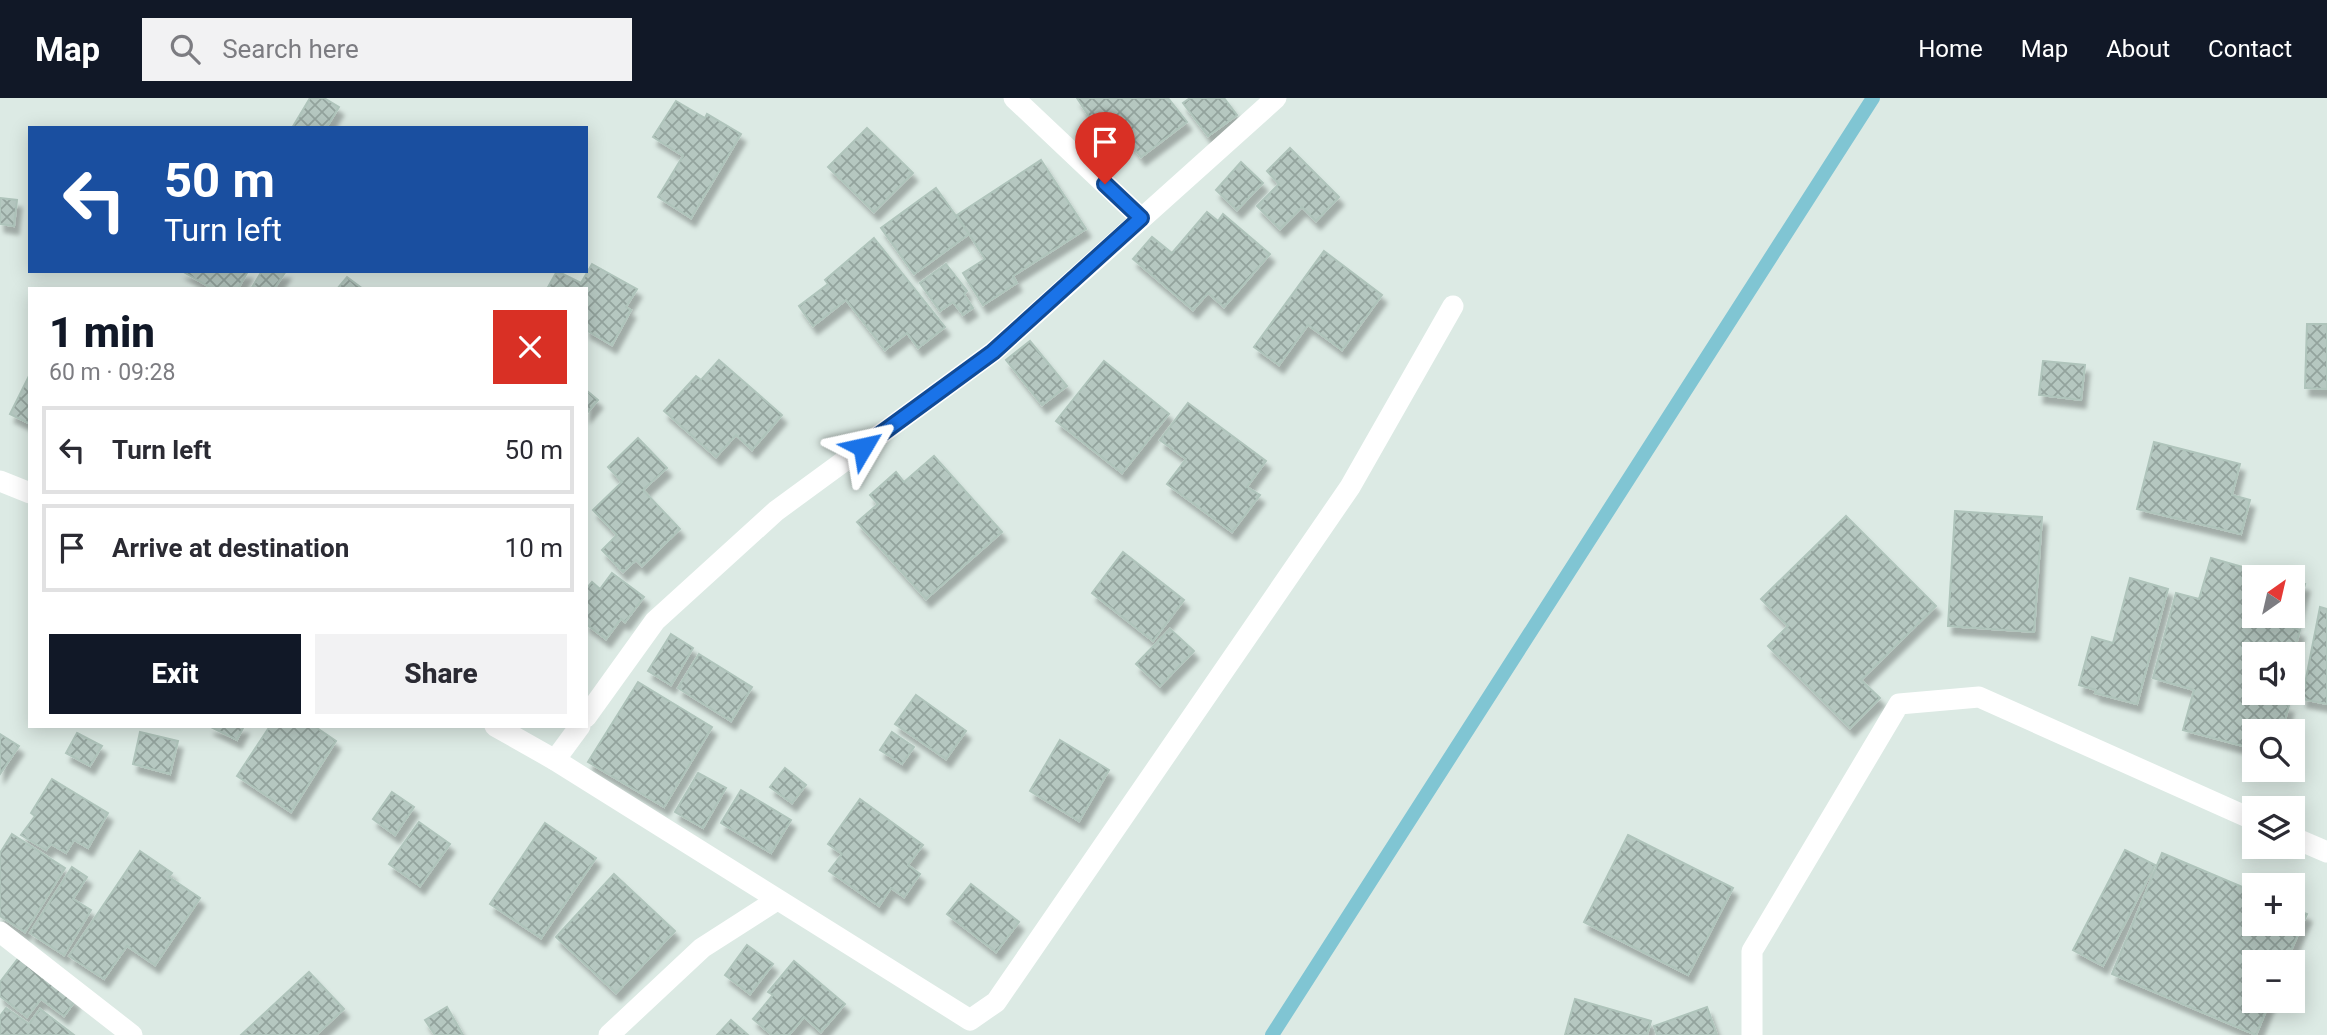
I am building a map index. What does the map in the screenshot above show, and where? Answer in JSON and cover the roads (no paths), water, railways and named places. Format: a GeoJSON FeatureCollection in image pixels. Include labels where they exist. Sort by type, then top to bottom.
{"type":"FeatureCollection","features":[{"type":"Feature","properties":{"kind":"street"},"geometry":{"type":"LineString","coordinates":[[1014,98],[1141,218]]}},
{"type":"Feature","properties":{"kind":"street"},"geometry":{"type":"LineString","coordinates":[[588,714],[655,621],[776,511],[993,352],[1276,98]]}},
{"type":"Feature","properties":{"kind":"street"},"geometry":{"type":"LineString","coordinates":[[499,728],[555,760],[970,1020],[996,1002],[1350,487],[1453,306]]}},
{"type":"Feature","properties":{"kind":"street"},"geometry":{"type":"LineString","coordinates":[[0,481],[28,492]]}},
{"type":"Feature","properties":{"kind":"street"},"geometry":{"type":"LineString","coordinates":[[1752,1035],[1752,951],[1899,704],[1979,697],[2242,815]]}},
{"type":"Feature","properties":{"kind":"street"},"geometry":{"type":"LineString","coordinates":[[555,760],[579,728]]}},
{"type":"Feature","properties":{"kind":"street"},"geometry":{"type":"LineString","coordinates":[[2305,843],[2327,852]]}},
{"type":"Feature","properties":{"kind":"street"},"geometry":{"type":"LineString","coordinates":[[609,1035],[702,948],[778,900]]}},
{"type":"Feature","properties":{"kind":"street"},"geometry":{"type":"LineString","coordinates":[[0,932],[132,1035]]}},
{"type":"Feature","properties":{"kind":"waterway"},"geometry":{"type":"LineString","coordinates":[[1272,1035],[1873,98]]}}]}
